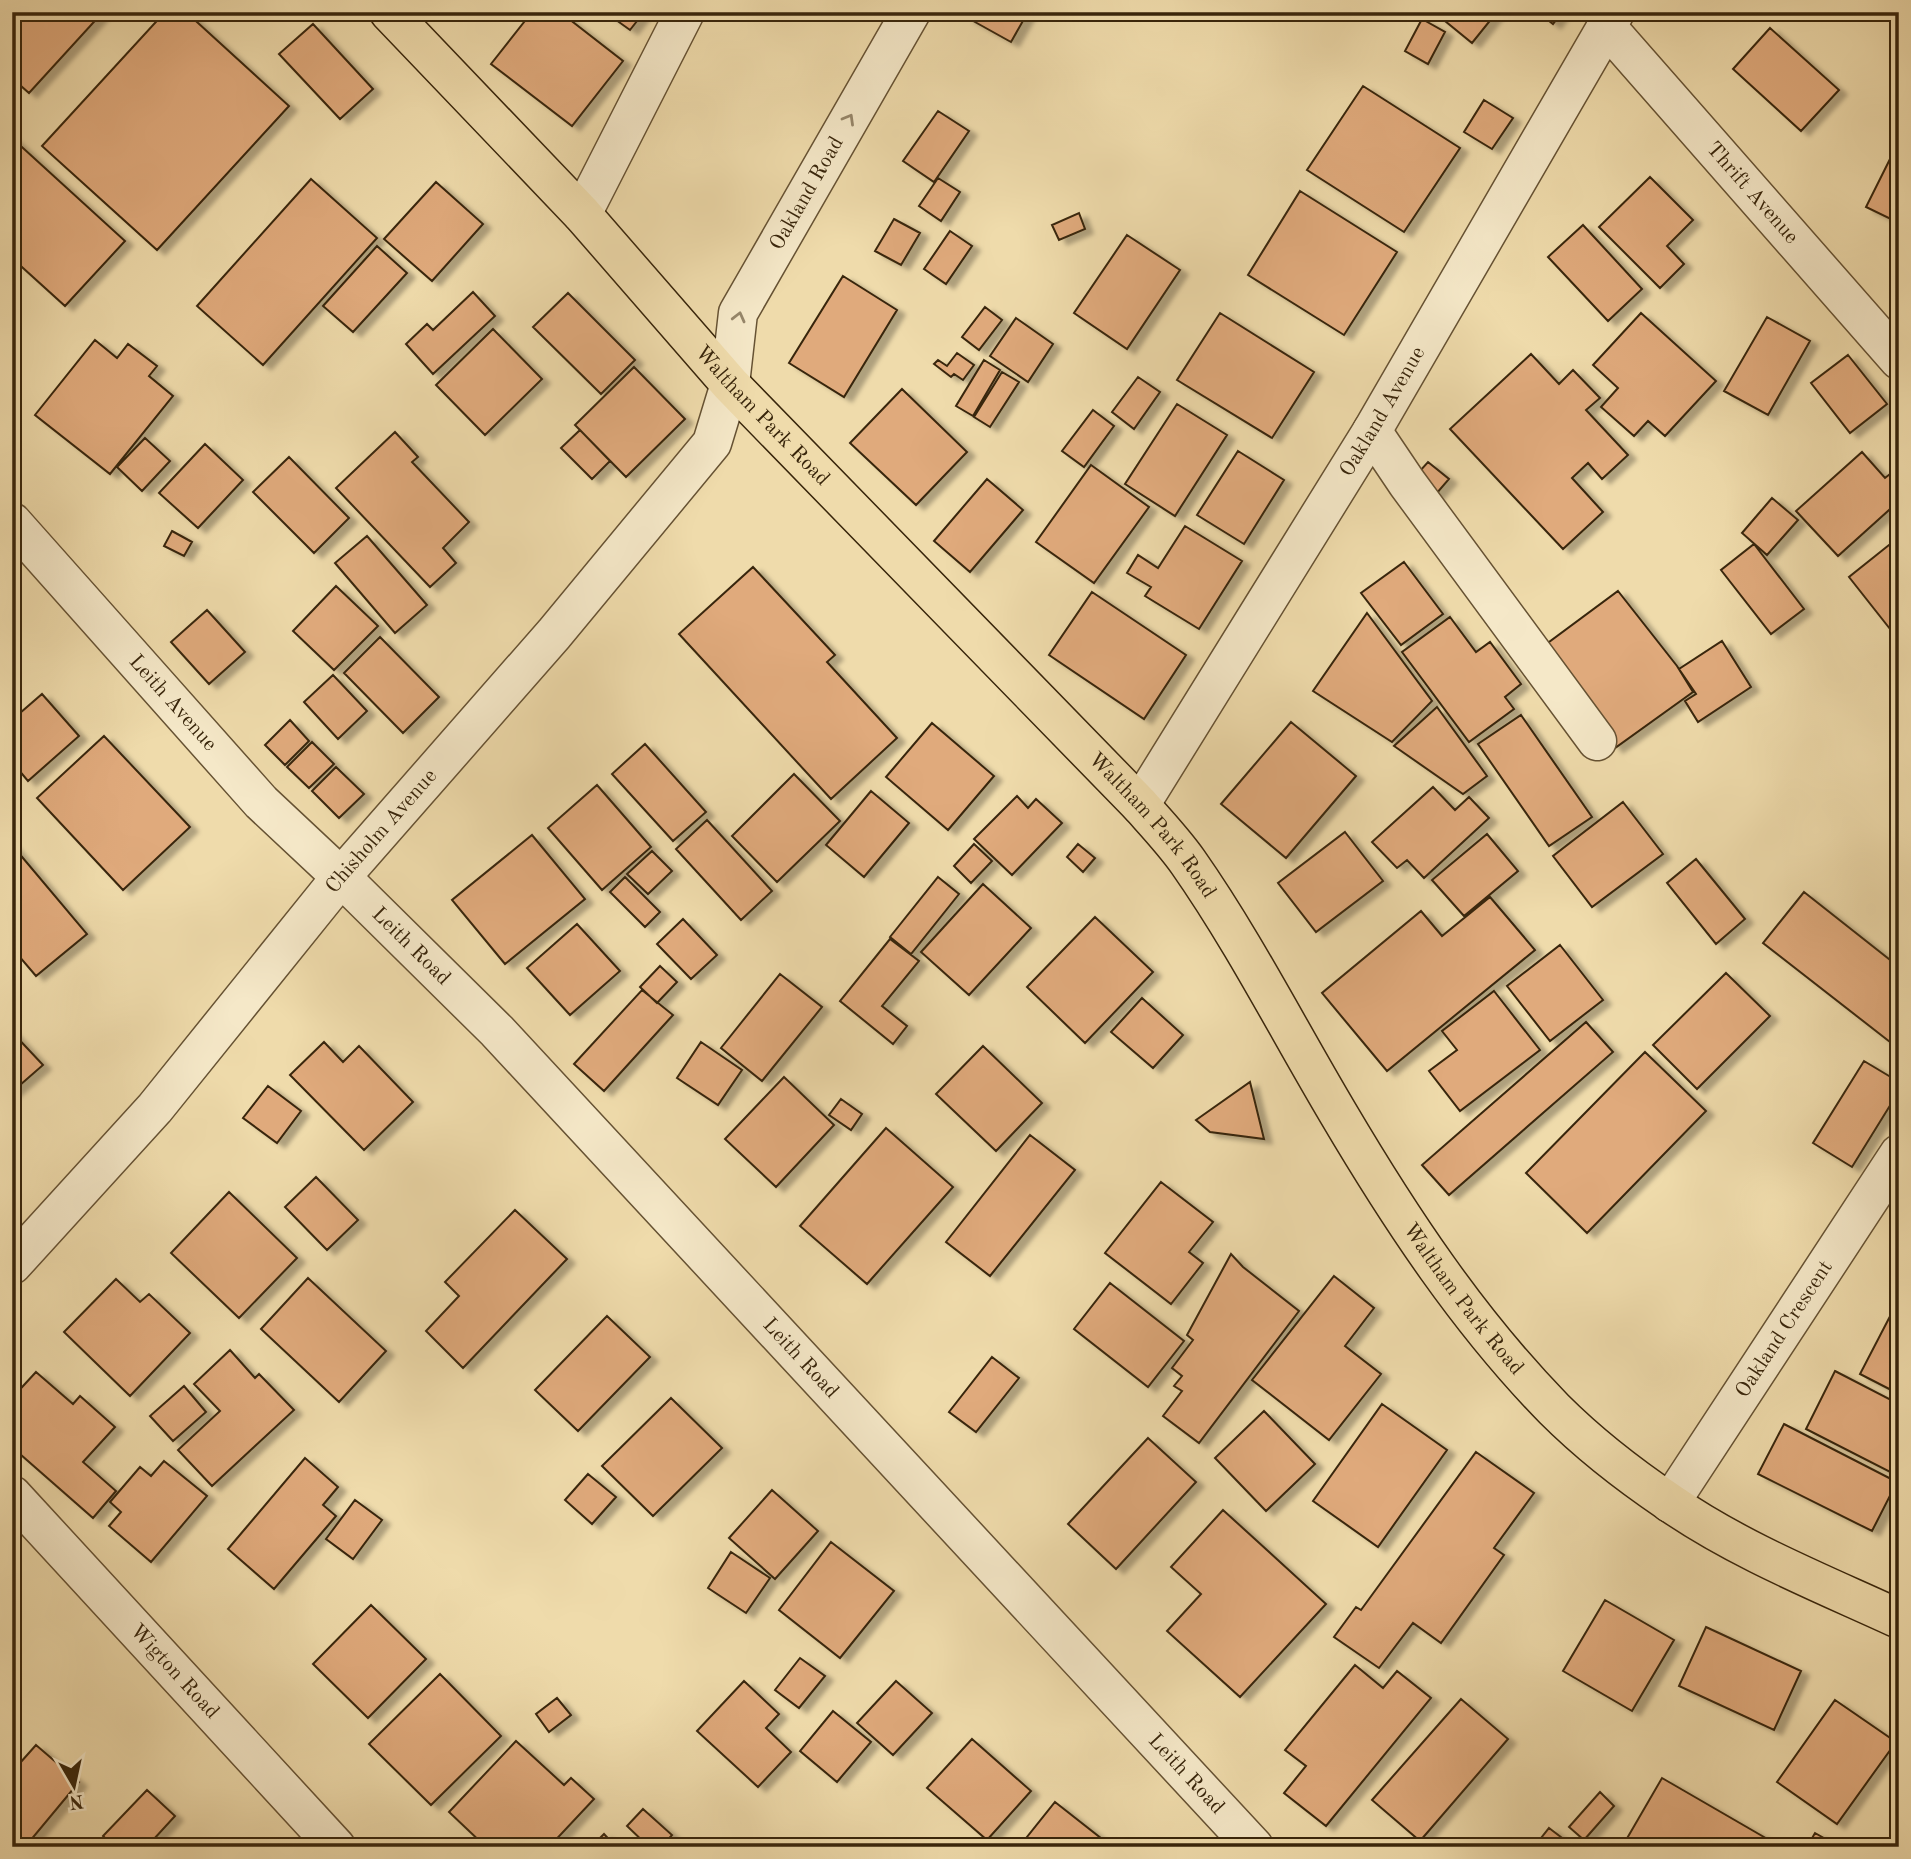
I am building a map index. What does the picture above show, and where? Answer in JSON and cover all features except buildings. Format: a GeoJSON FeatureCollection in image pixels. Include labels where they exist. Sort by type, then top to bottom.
{"type":"FeatureCollection","features":[{"type":"Feature","properties":{"kind":"main road","name":"Waltham Park Road"},"geometry":{"type":"LineString","coordinates":[[389,12],[582,214],[730,384],[1140,805],[1187,859],[1224,917],[1346,1127],[1419,1244],[1493,1339],[1554,1409],[1611,1459],[1670,1503],[1738,1545],[1899,1619]]}},
{"type":"Feature","properties":{"kind":"street"},"geometry":{"type":"LineString","coordinates":[[582,214],[685,12]]}},
{"type":"Feature","properties":{"kind":"street","name":"Oakland Road"},"geometry":{"type":"LineString","coordinates":[[730,384],[738,313],[911,12]]}},
{"type":"Feature","properties":{"kind":"street","name":"Thrift Avenue"},"geometry":{"type":"LineString","coordinates":[[1611,19],[1899,360]]}},
{"type":"Feature","properties":{"kind":"street","name":"Oakland Avenue"},"geometry":{"type":"LineString","coordinates":[[1140,805],[1372,431],[1611,19]]}},
{"type":"Feature","properties":{"kind":"street","name":"Chisholm Avenue"},"geometry":{"type":"LineString","coordinates":[[12,1265],[155,1108],[341,877],[554,634],[712,443],[730,384]]}},
{"type":"Feature","properties":{"kind":"street"},"geometry":{"type":"LineString","coordinates":[[1372,431],[1407,483],[1597,741]]}},
{"type":"Feature","properties":{"kind":"street","name":"Leith Avenue"},"geometry":{"type":"LineString","coordinates":[[12,522],[261,802],[341,877]]}},
{"type":"Feature","properties":{"kind":"street","name":"Leith Road"},"geometry":{"type":"LineString","coordinates":[[341,877],[497,1031],[1254,1847]]}},
{"type":"Feature","properties":{"kind":"street","name":"Oakland Crescent"},"geometry":{"type":"LineString","coordinates":[[1670,1503],[1899,1154]]}},
{"type":"Feature","properties":{"kind":"street","name":"Wigton Road"},"geometry":{"type":"LineString","coordinates":[[12,1494],[336,1847]]}}]}
